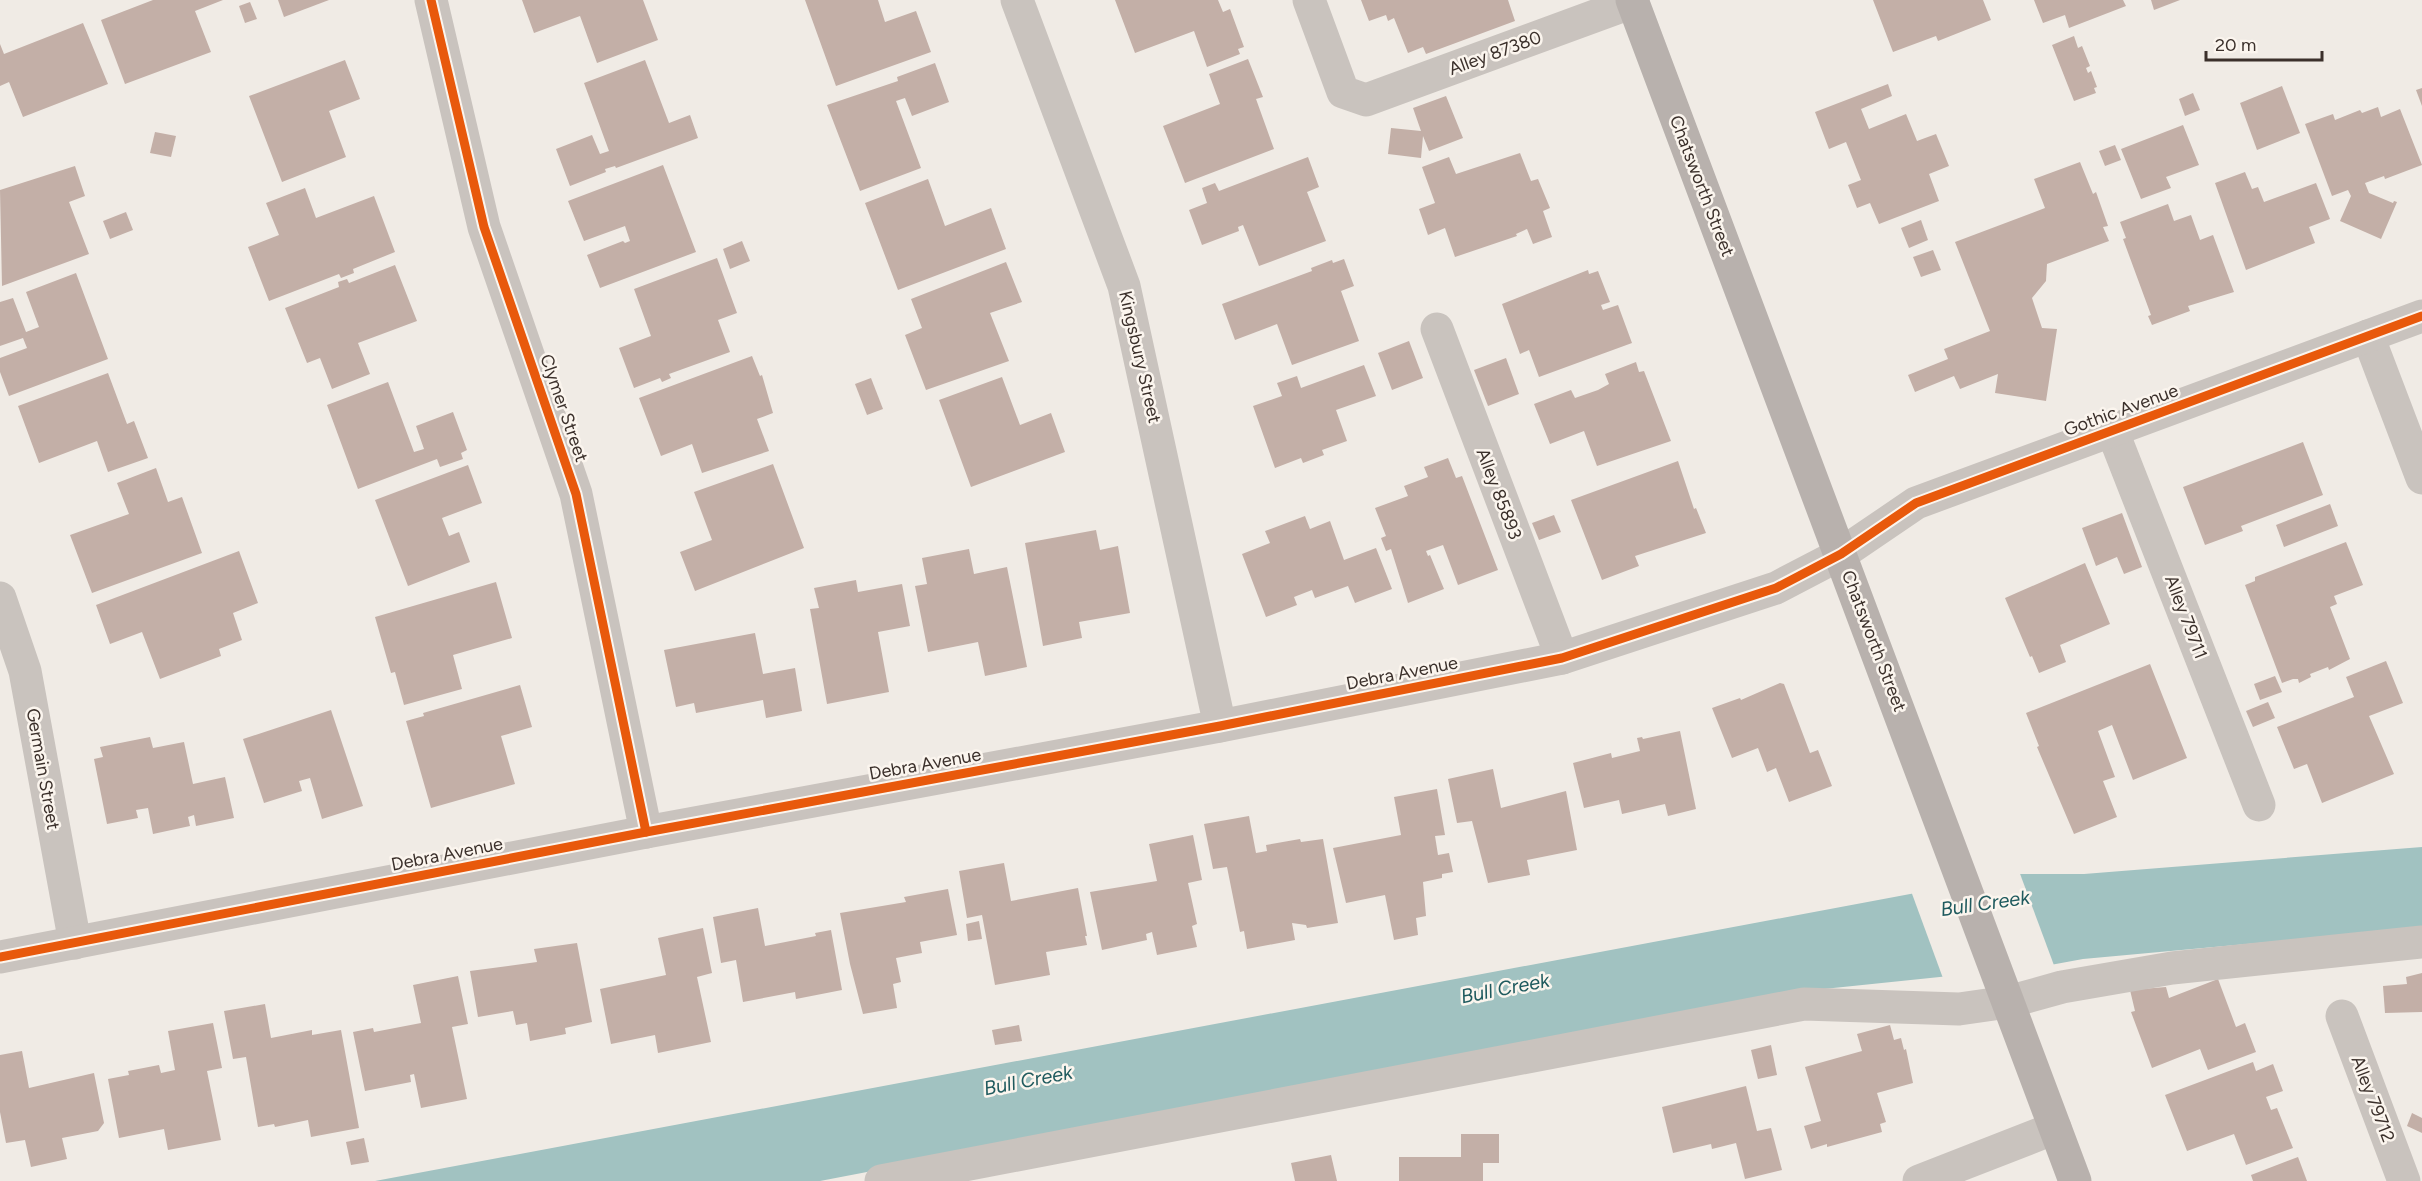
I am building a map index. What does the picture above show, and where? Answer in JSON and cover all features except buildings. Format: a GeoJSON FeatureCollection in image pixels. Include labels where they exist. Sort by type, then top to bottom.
{"type":"FeatureCollection","features":[{"type":"Feature","properties":{"kind":"main road","name":"Chatsworth Street"},"geometry":{"type":"LineString","coordinates":[[1633,1],[2075,1181]]}},
{"type":"Feature","properties":{"kind":"street","name":"Clymer Street"},"geometry":{"type":"LineString","coordinates":[[431,0],[484,227],[576,494],[646,832]]}},
{"type":"Feature","properties":{"kind":"street","name":"Kingsbury Street"},"geometry":{"type":"LineString","coordinates":[[1017,0],[1124,286],[1220,726]]}},
{"type":"Feature","properties":{"kind":"street","name":"Alley 87380"},"geometry":{"type":"LineString","coordinates":[[1309,0],[1343,92],[1366,100],[1633,1]]}},
{"type":"Feature","properties":{"kind":"street","name":"Gothic Avenue"},"geometry":{"type":"LineString","coordinates":[[1841,554],[1916,503],[2422,316]]}},
{"type":"Feature","properties":{"kind":"street","name":"Alley 85893"},"geometry":{"type":"LineString","coordinates":[[1437,329],[1562,658]]}},
{"type":"Feature","properties":{"kind":"street"},"geometry":{"type":"LineString","coordinates":[[2368,336],[2422,478]]}},
{"type":"Feature","properties":{"kind":"street","name":"Alley 79711"},"geometry":{"type":"LineString","coordinates":[[2112,430],[2259,805]]}},
{"type":"Feature","properties":{"kind":"street","name":"Debra Avenue"},"geometry":{"type":"LineString","coordinates":[[0,957],[646,832],[1220,726],[1562,658],[1758,595],[1841,554]]}},
{"type":"Feature","properties":{"kind":"street","name":"Germain Street"},"geometry":{"type":"LineString","coordinates":[[0,598],[25,671],[75,943]]}},
{"type":"Feature","properties":{"kind":"street"},"geometry":{"type":"LineString","coordinates":[[881,1181],[1804,1004],[1959,1009],[2004,991],[2062,987],[2172,968],[2422,942]]}},
{"type":"Feature","properties":{"kind":"street","name":"Alley 79712"},"geometry":{"type":"LineString","coordinates":[[2342,1016],[2404,1181]]}},
{"type":"Feature","properties":{"kind":"street"},"geometry":{"type":"LineString","coordinates":[[1919,1181],[2055,1128]]}},
{"type":"Feature","properties":{"kind":"water","name":"Bull Creek"},"geometry":{"type":"Polygon","coordinates":[[[2422,847],[2422,928],[2083,959],[2045,966],[1814,990],[820,1181],[375,1181],[2017,874],[2084,874],[2422,847]]]}},
{"type":"Feature","properties":{"kind":"pier"},"geometry":{"type":"Polygon","coordinates":[[[2019,871],[2055,968],[1944,981],[1911,891],[2019,871]]]}},
{"type":"Feature","properties":{"kind":"cycle path"},"geometry":{"type":"LineString","coordinates":[[431,0],[484,227],[576,494],[646,832]]}},
{"type":"Feature","properties":{"kind":"cycle path"},"geometry":{"type":"LineString","coordinates":[[0,957],[646,832],[1220,726],[1562,658],[1776,588],[1841,554],[1916,503],[2422,316]]}}]}
